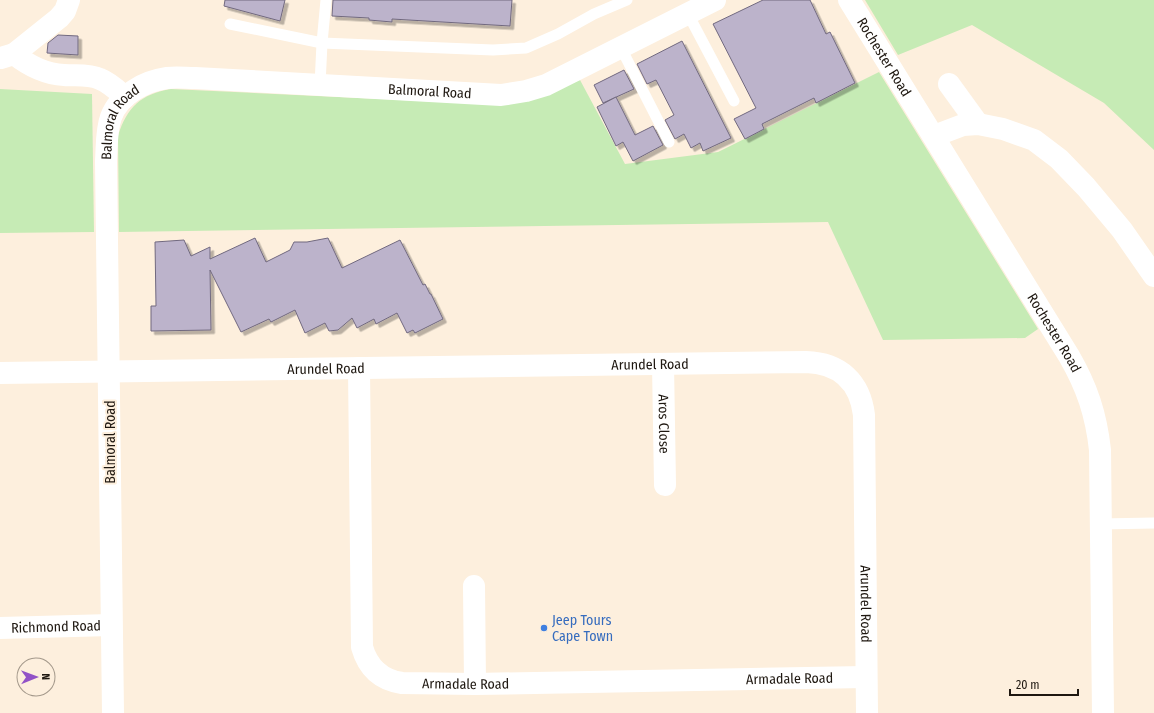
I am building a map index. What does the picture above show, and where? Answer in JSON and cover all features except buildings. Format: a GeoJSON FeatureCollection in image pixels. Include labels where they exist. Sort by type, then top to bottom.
{"type":"FeatureCollection","features":[{"type":"Feature","properties":{"kind":"street"},"geometry":{"type":"LineString","coordinates":[[70,0],[65,11],[59,18],[7,56],[45,73],[99,78],[108,83],[125,97]]}},
{"type":"Feature","properties":{"kind":"street","name":"Balmoral Road"},"geometry":{"type":"LineString","coordinates":[[112,713],[106,161],[107,136],[111,117],[125,97],[146,84],[167,78],[195,78],[501,95],[526,91],[546,85],[715,0]]}},
{"type":"Feature","properties":{"kind":"street","name":"Rochester Road"},"geometry":{"type":"LineString","coordinates":[[849,0],[1069,356],[1086,388],[1097,427],[1100,450],[1103,713]]}},
{"type":"Feature","properties":{"kind":"street"},"geometry":{"type":"LineString","coordinates":[[949,84],[978,124]]}},
{"type":"Feature","properties":{"kind":"street"},"geometry":{"type":"LineString","coordinates":[[934,136],[963,124],[978,124],[1003,129],[1034,140],[1059,160],[1086,187],[1117,225],[1154,276]]}},
{"type":"Feature","properties":{"kind":"street","name":"Arundel Road"},"geometry":{"type":"LineString","coordinates":[[0,373],[817,362],[828,365],[838,370],[854,385],[859,394],[864,415],[867,713]]}},
{"type":"Feature","properties":{"kind":"street","name":"Aros Close"},"geometry":{"type":"LineString","coordinates":[[663,364],[665,485]]}},
{"type":"Feature","properties":{"kind":"street","name":"Armadale Road"},"geometry":{"type":"LineString","coordinates":[[359,368],[362,647],[365,658],[379,675],[394,682],[475,684],[866,677]]}},
{"type":"Feature","properties":{"kind":"street"},"geometry":{"type":"LineString","coordinates":[[474,586],[475,684]]}},
{"type":"Feature","properties":{"kind":"street","name":"Richmond Road"},"geometry":{"type":"LineString","coordinates":[[0,628],[111,625]]}},
{"type":"Feature","properties":{"kind":"lane"},"geometry":{"type":"LineString","coordinates":[[320,85],[326,0]]}},
{"type":"Feature","properties":{"kind":"lane"},"geometry":{"type":"LineString","coordinates":[[230,24],[322,43],[493,50],[526,48],[558,34],[594,14],[627,0]]}},
{"type":"Feature","properties":{"kind":"lane"},"geometry":{"type":"LineString","coordinates":[[688,14],[734,101]]}},
{"type":"Feature","properties":{"kind":"lane"},"geometry":{"type":"LineString","coordinates":[[621,48],[669,142]]}},
{"type":"Feature","properties":{"kind":"lane"},"geometry":{"type":"LineString","coordinates":[[1100,524],[1154,523]]}},
{"type":"Feature","properties":{"kind":"green space"},"geometry":{"type":"Polygon","coordinates":[[[865,0],[1154,0],[1154,150],[1104,103],[972,25],[898,55],[865,0]]]}},
{"type":"Feature","properties":{"kind":"green space"},"geometry":{"type":"Polygon","coordinates":[[[879,72],[1038,329],[1025,338],[883,340],[828,222],[119,232],[118,136],[126,117],[131,110],[143,98],[160,91],[171,89],[505,105],[531,100],[580,80],[625,164],[718,152],[879,72]]]}},
{"type":"Feature","properties":{"kind":"green space"},"geometry":{"type":"Polygon","coordinates":[[[0,89],[92,94],[94,232],[0,233],[0,89]]]}},
{"type":"Feature","properties":{"kind":"place","name":"Jeep Tours Cape Town"},"geometry":{"type":"Point","coordinates":[544,628]}}]}
